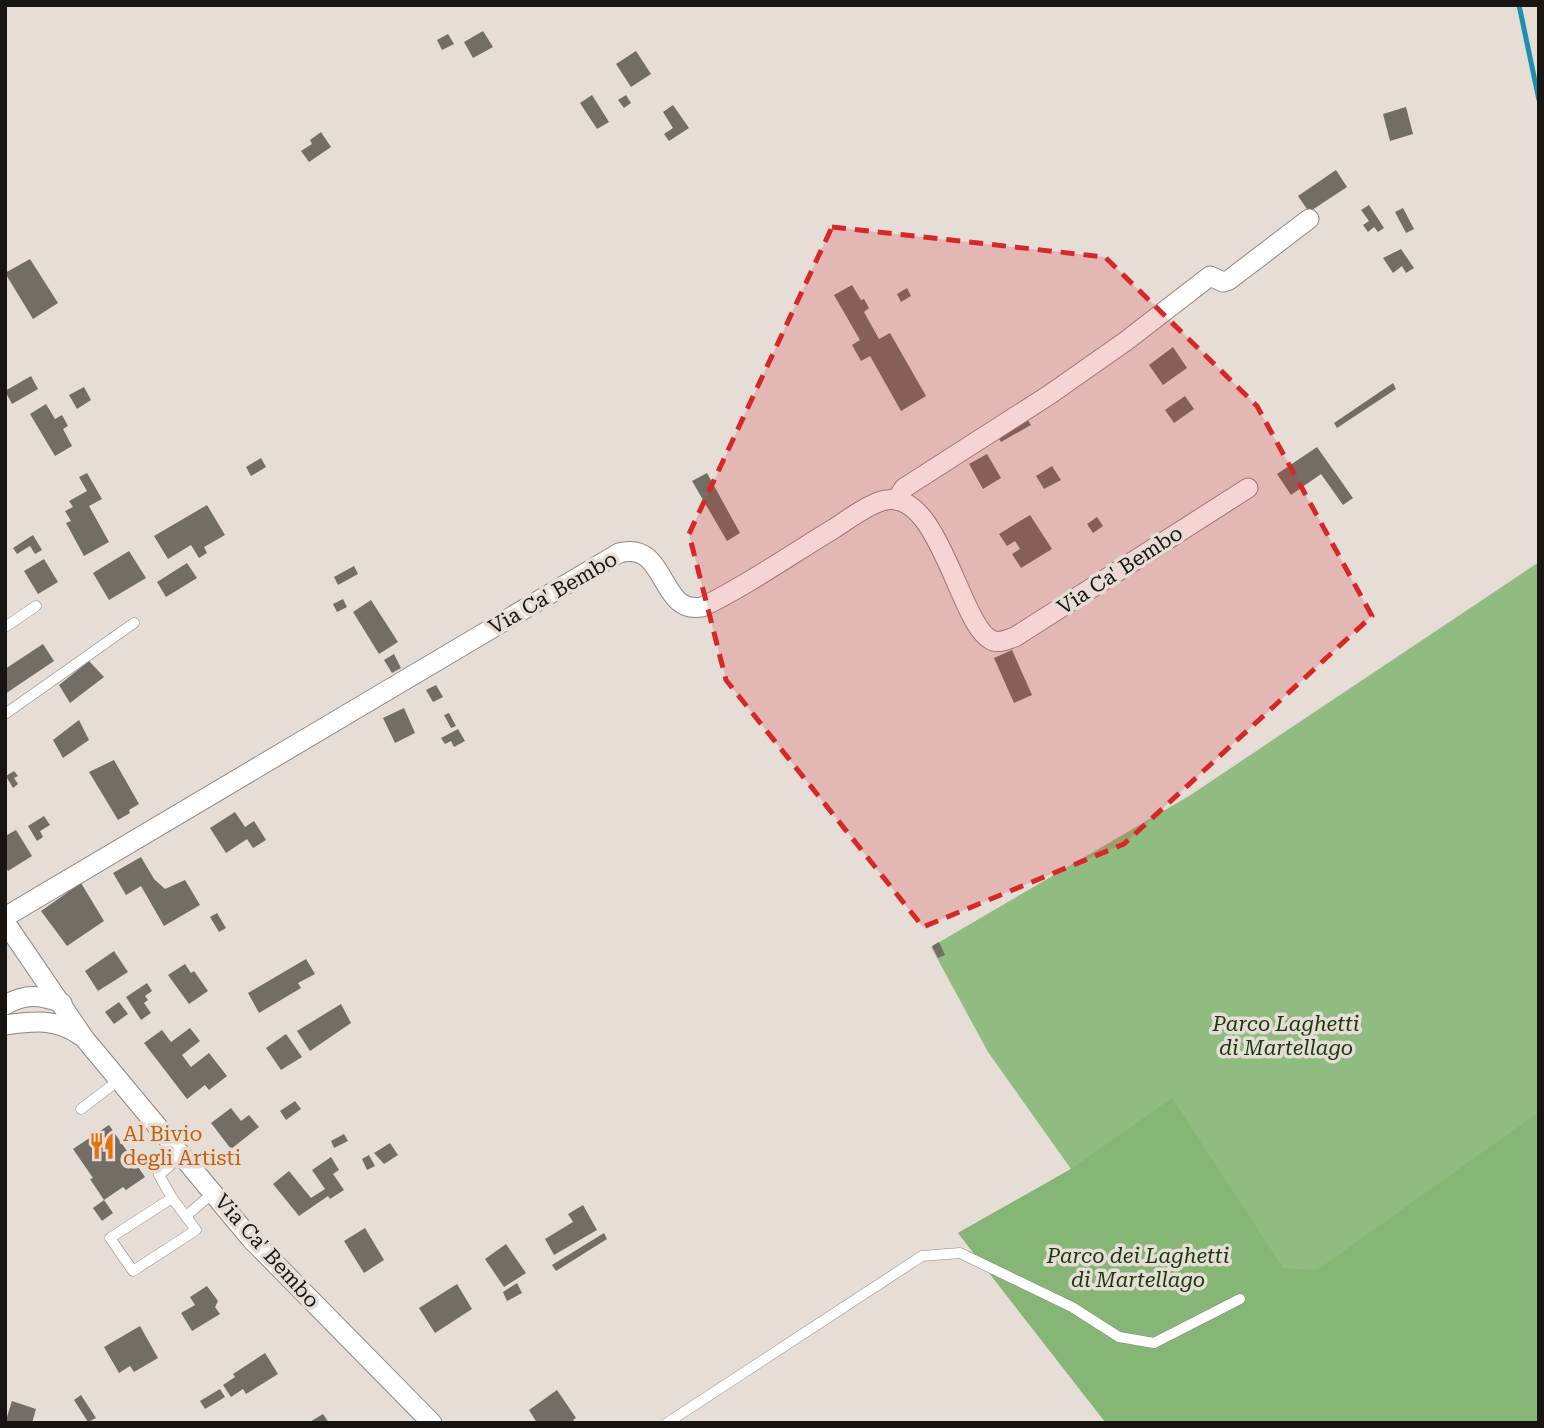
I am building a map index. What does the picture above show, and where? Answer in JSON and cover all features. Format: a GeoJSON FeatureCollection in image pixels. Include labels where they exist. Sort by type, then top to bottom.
{"type":"FeatureCollection","features":[{"type":"Feature","properties":{"kind":"street"},"geometry":{"type":"LineString","coordinates":[[896,500],[904,488],[1049,395],[1126,341],[1210,276],[1223,282],[1229,280],[1309,219]]}},
{"type":"Feature","properties":{"kind":"street","name":"Via Ca' Bembo"},"geometry":{"type":"LineString","coordinates":[[5,917],[620,552],[637,551],[647,556],[678,602],[687,607],[702,607],[852,517],[885,500],[896,500],[910,506],[925,522],[944,554],[979,630],[994,642],[1015,637],[1248,488]]}},
{"type":"Feature","properties":{"kind":"street","name":"Via Ca' Bembo"},"geometry":{"type":"LineString","coordinates":[[5,922],[84,1038],[251,1239],[432,1423]]}},
{"type":"Feature","properties":{"kind":"street"},"geometry":{"type":"LineString","coordinates":[[5,1005],[23,996],[33,995],[62,1003]]}},
{"type":"Feature","properties":{"kind":"street","name":"Via Ca' Bembo"},"geometry":{"type":"LineString","coordinates":[[5,1025],[33,1021],[55,1022],[71,1028],[84,1038]]}},
{"type":"Feature","properties":{"kind":"lane"},"geometry":{"type":"LineString","coordinates":[[5,627],[36,606]]}},
{"type":"Feature","properties":{"kind":"lane"},"geometry":{"type":"LineString","coordinates":[[5,714],[134,623]]}},
{"type":"Feature","properties":{"kind":"lane"},"geometry":{"type":"LineString","coordinates":[[81,1109],[119,1080]]}},
{"type":"Feature","properties":{"kind":"lane"},"geometry":{"type":"LineString","coordinates":[[172,1198],[110,1238],[132,1272],[196,1230],[159,1175],[182,1156]]}},
{"type":"Feature","properties":{"kind":"lane"},"geometry":{"type":"LineString","coordinates":[[186,1216],[213,1193]]}},
{"type":"Feature","properties":{"kind":"lane"},"geometry":{"type":"LineString","coordinates":[[667,1423],[922,1256],[960,1253],[1072,1307],[1119,1337],[1154,1343],[1240,1299]]}},
{"type":"Feature","properties":{"kind":"highlighted area"},"geometry":{"type":"Polygon","coordinates":[[[832,227],[1105,257],[1257,406],[1372,616],[1124,844],[923,927],[726,680],[689,534],[832,227]]]}},
{"type":"Feature","properties":{"kind":"green space","name":"Parco Laghetti di Martellago"},"geometry":{"type":"Polygon","coordinates":[[[1539,562],[1539,1423],[1106,1423],[958,1233],[1071,1169],[988,1052],[931,947],[1189,796],[1539,562]]]}},
{"type":"Feature","properties":{"kind":"green space","name":"Parco dei Laghetti di Martellago"},"geometry":{"type":"Polygon","coordinates":[[[1172,1098],[1283,1268],[1317,1270],[1539,1112],[1539,1423],[1106,1423],[958,1233],[1071,1169],[1172,1098]]]}},
{"type":"Feature","properties":{"kind":"building"},"geometry":{"type":"Polygon","coordinates":[[[483,31],[493,47],[473,58],[464,42],[483,31]]]}},
{"type":"Feature","properties":{"kind":"building"},"geometry":{"type":"Polygon","coordinates":[[[448,34],[454,44],[442,50],[437,40],[448,34]]]}},
{"type":"Feature","properties":{"kind":"building"},"geometry":{"type":"Polygon","coordinates":[[[636,51],[651,74],[631,87],[616,64],[636,51]]]}},
{"type":"Feature","properties":{"kind":"building"},"geometry":{"type":"Polygon","coordinates":[[[592,95],[609,122],[597,129],[580,103],[592,95]]]}},
{"type":"Feature","properties":{"kind":"building"},"geometry":{"type":"Polygon","coordinates":[[[626,95],[631,103],[624,108],[618,100],[626,95]]]}},
{"type":"Feature","properties":{"kind":"building"},"geometry":{"type":"Polygon","coordinates":[[[673,105],[689,128],[669,141],[664,134],[673,128],[663,112],[673,105]]]}},
{"type":"Feature","properties":{"kind":"building"},"geometry":{"type":"Polygon","coordinates":[[[1406,107],[1413,134],[1390,141],[1383,114],[1406,107]]]}},
{"type":"Feature","properties":{"kind":"building"},"geometry":{"type":"Polygon","coordinates":[[[321,132],[331,147],[309,162],[301,151],[312,144],[310,140],[321,132]]]}},
{"type":"Feature","properties":{"kind":"building"},"geometry":{"type":"Polygon","coordinates":[[[1336,170],[1347,187],[1309,212],[1298,196],[1336,170]]]}},
{"type":"Feature","properties":{"kind":"building"},"geometry":{"type":"Polygon","coordinates":[[[1369,205],[1384,228],[1378,232],[1374,227],[1368,232],[1363,225],[1369,221],[1361,210],[1369,205]]]}},
{"type":"Feature","properties":{"kind":"building"},"geometry":{"type":"Polygon","coordinates":[[[1403,208],[1414,229],[1406,233],[1395,212],[1403,208]]]}},
{"type":"Feature","properties":{"kind":"building"},"geometry":{"type":"Polygon","coordinates":[[[1401,249],[1414,268],[1406,273],[1402,266],[1393,273],[1383,258],[1401,249]]]}},
{"type":"Feature","properties":{"kind":"building"},"geometry":{"type":"Polygon","coordinates":[[[30,259],[58,303],[33,319],[5,273],[30,259]]]}},
{"type":"Feature","properties":{"kind":"building"},"geometry":{"type":"Polygon","coordinates":[[[852,285],[869,308],[864,312],[879,339],[890,333],[926,396],[901,411],[870,356],[861,361],[852,345],[860,340],[834,295],[852,285]]]}},
{"type":"Feature","properties":{"kind":"building"},"geometry":{"type":"Polygon","coordinates":[[[907,288],[911,296],[901,302],[897,294],[907,288]]]}},
{"type":"Feature","properties":{"kind":"building"},"geometry":{"type":"Polygon","coordinates":[[[1173,347],[1187,368],[1163,385],[1149,365],[1173,347]]]}},
{"type":"Feature","properties":{"kind":"building"},"geometry":{"type":"Polygon","coordinates":[[[31,376],[38,389],[12,404],[5,391],[31,376]]]}},
{"type":"Feature","properties":{"kind":"building"},"geometry":{"type":"Polygon","coordinates":[[[1393,383],[1396,389],[1337,428],[1334,423],[1393,383]]]}},
{"type":"Feature","properties":{"kind":"building"},"geometry":{"type":"Polygon","coordinates":[[[84,387],[91,400],[77,409],[69,395],[84,387]]]}},
{"type":"Feature","properties":{"kind":"building"},"geometry":{"type":"Polygon","coordinates":[[[1185,396],[1194,409],[1174,423],[1165,410],[1185,396]]]}},
{"type":"Feature","properties":{"kind":"building"},"geometry":{"type":"Polygon","coordinates":[[[46,404],[55,419],[62,415],[68,426],[63,429],[72,446],[55,456],[30,414],[46,404]]]}},
{"type":"Feature","properties":{"kind":"building"},"geometry":{"type":"Polygon","coordinates":[[[1026,418],[1031,425],[1001,442],[997,435],[1026,418]]]}},
{"type":"Feature","properties":{"kind":"building"},"geometry":{"type":"Polygon","coordinates":[[[1317,447],[1353,498],[1343,505],[1321,474],[1291,495],[1277,474],[1317,447]]]}},
{"type":"Feature","properties":{"kind":"building"},"geometry":{"type":"Polygon","coordinates":[[[987,454],[1001,478],[983,489],[969,464],[987,454]]]}},
{"type":"Feature","properties":{"kind":"building"},"geometry":{"type":"Polygon","coordinates":[[[261,458],[266,467],[251,476],[246,467],[261,458]]]}},
{"type":"Feature","properties":{"kind":"building"},"geometry":{"type":"Polygon","coordinates":[[[1052,466],[1061,480],[1044,489],[1036,476],[1052,466]]]}},
{"type":"Feature","properties":{"kind":"building"},"geometry":{"type":"Polygon","coordinates":[[[87,473],[102,499],[89,506],[109,542],[84,556],[66,523],[71,521],[65,511],[73,507],[69,501],[87,491],[79,477],[87,473]]]}},
{"type":"Feature","properties":{"kind":"building"},"geometry":{"type":"Polygon","coordinates":[[[707,473],[740,533],[727,541],[692,481],[707,473]]]}},
{"type":"Feature","properties":{"kind":"building"},"geometry":{"type":"Polygon","coordinates":[[[207,505],[225,535],[204,547],[207,553],[199,558],[191,545],[168,559],[154,536],[207,505]]]}},
{"type":"Feature","properties":{"kind":"building"},"geometry":{"type":"Polygon","coordinates":[[[1030,515],[1052,549],[1021,568],[1012,554],[1020,549],[1015,541],[1007,546],[999,534],[1030,515]]]}},
{"type":"Feature","properties":{"kind":"building"},"geometry":{"type":"Polygon","coordinates":[[[1097,517],[1103,526],[1093,533],[1087,524],[1097,517]]]}},
{"type":"Feature","properties":{"kind":"building"},"geometry":{"type":"Polygon","coordinates":[[[33,535],[42,550],[35,554],[30,546],[17,554],[13,548],[33,535]]]}},
{"type":"Feature","properties":{"kind":"building"},"geometry":{"type":"Polygon","coordinates":[[[129,551],[146,578],[109,600],[93,573],[129,551]]]}},
{"type":"Feature","properties":{"kind":"building"},"geometry":{"type":"Polygon","coordinates":[[[44,559],[58,582],[38,594],[24,571],[44,559]]]}},
{"type":"Feature","properties":{"kind":"building"},"geometry":{"type":"Polygon","coordinates":[[[187,563],[197,578],[166,597],[157,582],[187,563]]]}},
{"type":"Feature","properties":{"kind":"building"},"geometry":{"type":"Polygon","coordinates":[[[354,566],[358,574],[338,585],[334,577],[354,566]]]}},
{"type":"Feature","properties":{"kind":"building"},"geometry":{"type":"Polygon","coordinates":[[[343,599],[347,607],[337,612],[333,604],[343,599]]]}},
{"type":"Feature","properties":{"kind":"building"},"geometry":{"type":"Polygon","coordinates":[[[371,600],[398,642],[379,654],[353,612],[371,600]]]}},
{"type":"Feature","properties":{"kind":"building"},"geometry":{"type":"Polygon","coordinates":[[[43,644],[54,661],[5,694],[5,669],[43,644]]]}},
{"type":"Feature","properties":{"kind":"building"},"geometry":{"type":"Polygon","coordinates":[[[1012,650],[1032,695],[1014,703],[994,658],[1012,650]]]}},
{"type":"Feature","properties":{"kind":"building"},"geometry":{"type":"Polygon","coordinates":[[[394,654],[401,668],[392,673],[384,660],[394,654]]]}},
{"type":"Feature","properties":{"kind":"building"},"geometry":{"type":"Polygon","coordinates":[[[89,661],[104,677],[70,703],[59,685],[89,661]]]}},
{"type":"Feature","properties":{"kind":"building"},"geometry":{"type":"Polygon","coordinates":[[[436,685],[443,697],[433,702],[426,690],[436,685]]]}},
{"type":"Feature","properties":{"kind":"building"},"geometry":{"type":"Polygon","coordinates":[[[404,708],[415,733],[395,743],[383,718],[404,708]]]}},
{"type":"Feature","properties":{"kind":"building"},"geometry":{"type":"Polygon","coordinates":[[[449,713],[456,726],[451,728],[444,715],[449,713]]]}},
{"type":"Feature","properties":{"kind":"building"},"geometry":{"type":"Polygon","coordinates":[[[79,720],[89,740],[63,758],[53,740],[79,720]]]}},
{"type":"Feature","properties":{"kind":"building"},"geometry":{"type":"Polygon","coordinates":[[[458,729],[465,741],[454,747],[451,741],[445,744],[441,738],[458,729]]]}},
{"type":"Feature","properties":{"kind":"building"},"geometry":{"type":"Polygon","coordinates":[[[114,760],[139,804],[118,820],[89,772],[114,760]]]}},
{"type":"Feature","properties":{"kind":"building"},"geometry":{"type":"Polygon","coordinates":[[[14,771],[18,776],[14,778],[18,784],[13,788],[6,776],[14,771]]]}},
{"type":"Feature","properties":{"kind":"building"},"geometry":{"type":"Polygon","coordinates":[[[235,812],[245,827],[254,821],[266,840],[253,848],[247,839],[226,853],[210,828],[235,812]]]}},
{"type":"Feature","properties":{"kind":"building"},"geometry":{"type":"Polygon","coordinates":[[[44,816],[50,825],[40,831],[43,837],[37,841],[28,826],[44,816]]]}},
{"type":"Feature","properties":{"kind":"building"},"geometry":{"type":"Polygon","coordinates":[[[16,830],[32,856],[8,871],[5,866],[5,836],[16,830]]]}},
{"type":"Feature","properties":{"kind":"building"},"geometry":{"type":"Polygon","coordinates":[[[141,857],[154,879],[165,889],[185,880],[200,905],[164,926],[141,886],[126,895],[113,873],[141,857]]]}},
{"type":"Feature","properties":{"kind":"building"},"geometry":{"type":"Polygon","coordinates":[[[81,883],[104,921],[67,946],[41,911],[81,883]]]}},
{"type":"Feature","properties":{"kind":"building"},"geometry":{"type":"Polygon","coordinates":[[[217,913],[226,928],[219,932],[210,917],[217,913]]]}},
{"type":"Feature","properties":{"kind":"building"},"geometry":{"type":"Polygon","coordinates":[[[939,942],[945,955],[938,958],[932,946],[939,942]]]}},
{"type":"Feature","properties":{"kind":"building"},"geometry":{"type":"Polygon","coordinates":[[[114,951],[128,972],[98,991],[85,971],[114,951]]]}},
{"type":"Feature","properties":{"kind":"building"},"geometry":{"type":"Polygon","coordinates":[[[306,959],[315,974],[298,983],[301,988],[259,1013],[248,993],[306,959]]]}},
{"type":"Feature","properties":{"kind":"building"},"geometry":{"type":"Polygon","coordinates":[[[185,964],[191,973],[194,971],[208,991],[189,1004],[168,975],[185,964]]]}},
{"type":"Feature","properties":{"kind":"building"},"geometry":{"type":"Polygon","coordinates":[[[147,983],[152,991],[145,996],[148,1000],[144,1003],[151,1013],[141,1020],[126,997],[147,983]]]}},
{"type":"Feature","properties":{"kind":"building"},"geometry":{"type":"Polygon","coordinates":[[[119,1002],[128,1014],[114,1024],[105,1012],[119,1002]]]}},
{"type":"Feature","properties":{"kind":"building"},"geometry":{"type":"Polygon","coordinates":[[[341,1004],[351,1023],[310,1051],[297,1031],[341,1004]]]}},
{"type":"Feature","properties":{"kind":"building"},"geometry":{"type":"Polygon","coordinates":[[[190,1028],[200,1041],[182,1055],[191,1067],[209,1053],[227,1076],[209,1090],[205,1085],[187,1099],[144,1043],[162,1030],[171,1042],[190,1028]]]}},
{"type":"Feature","properties":{"kind":"building"},"geometry":{"type":"Polygon","coordinates":[[[286,1034],[302,1057],[281,1070],[266,1048],[286,1034]]]}},
{"type":"Feature","properties":{"kind":"building"},"geometry":{"type":"Polygon","coordinates":[[[295,1101],[301,1109],[286,1120],[280,1111],[295,1101]]]}},
{"type":"Feature","properties":{"kind":"building"},"geometry":{"type":"Polygon","coordinates":[[[231,1108],[241,1121],[249,1115],[259,1127],[231,1149],[211,1123],[231,1108]]]}},
{"type":"Feature","properties":{"kind":"building"},"geometry":{"type":"Polygon","coordinates":[[[109,1125],[145,1177],[104,1200],[73,1149],[109,1125]]]}},
{"type":"Feature","properties":{"kind":"building"},"geometry":{"type":"Polygon","coordinates":[[[344,1134],[348,1141],[334,1148],[331,1141],[344,1134]]]}},
{"type":"Feature","properties":{"kind":"building"},"geometry":{"type":"Polygon","coordinates":[[[390,1143],[398,1155],[384,1164],[374,1153],[390,1143]]]}},
{"type":"Feature","properties":{"kind":"building"},"geometry":{"type":"Polygon","coordinates":[[[369,1155],[375,1166],[367,1170],[362,1159],[369,1155]]]}},
{"type":"Feature","properties":{"kind":"building"},"geometry":{"type":"Polygon","coordinates":[[[331,1157],[339,1170],[333,1174],[344,1190],[330,1199],[328,1196],[299,1216],[273,1184],[289,1171],[311,1198],[325,1189],[312,1170],[331,1157]]]}},
{"type":"Feature","properties":{"kind":"building"},"geometry":{"type":"Polygon","coordinates":[[[104,1200],[113,1213],[102,1221],[93,1208],[104,1200]]]}},
{"type":"Feature","properties":{"kind":"building"},"geometry":{"type":"Polygon","coordinates":[[[583,1205],[597,1230],[554,1255],[545,1239],[573,1222],[568,1214],[583,1205]]]}},
{"type":"Feature","properties":{"kind":"building"},"geometry":{"type":"Polygon","coordinates":[[[365,1228],[384,1260],[364,1273],[344,1241],[365,1228]]]}},
{"type":"Feature","properties":{"kind":"building"},"geometry":{"type":"Polygon","coordinates":[[[604,1233],[607,1239],[556,1271],[552,1265],[604,1233]]]}},
{"type":"Feature","properties":{"kind":"building"},"geometry":{"type":"Polygon","coordinates":[[[506,1244],[526,1273],[504,1287],[485,1259],[506,1244]]]}},
{"type":"Feature","properties":{"kind":"building"},"geometry":{"type":"Polygon","coordinates":[[[517,1283],[522,1293],[507,1301],[503,1292],[517,1283]]]}},
{"type":"Feature","properties":{"kind":"building"},"geometry":{"type":"Polygon","coordinates":[[[457,1284],[472,1309],[435,1333],[419,1308],[457,1284]]]}},
{"type":"Feature","properties":{"kind":"building"},"geometry":{"type":"Polygon","coordinates":[[[207,1286],[218,1301],[215,1307],[220,1314],[192,1331],[181,1313],[195,1305],[190,1297],[207,1286]]]}},
{"type":"Feature","properties":{"kind":"building"},"geometry":{"type":"Polygon","coordinates":[[[140,1326],[158,1358],[134,1372],[130,1366],[119,1373],[104,1347],[140,1326]]]}},
{"type":"Feature","properties":{"kind":"building"},"geometry":{"type":"Polygon","coordinates":[[[265,1353],[278,1374],[246,1394],[243,1389],[231,1397],[223,1385],[235,1377],[233,1374],[265,1353]]]}},
{"type":"Feature","properties":{"kind":"building"},"geometry":{"type":"Polygon","coordinates":[[[220,1389],[225,1397],[205,1409],[200,1401],[220,1389]]]}},
{"type":"Feature","properties":{"kind":"building"},"geometry":{"type":"Polygon","coordinates":[[[557,1390],[576,1418],[573,1420],[576,1423],[537,1423],[529,1410],[557,1390]]]}},
{"type":"Feature","properties":{"kind":"building"},"geometry":{"type":"Polygon","coordinates":[[[81,1395],[96,1418],[88,1422],[74,1400],[81,1395]]]}},
{"type":"Feature","properties":{"kind":"building"},"geometry":{"type":"Polygon","coordinates":[[[12,1401],[36,1409],[32,1423],[5,1423],[12,1401]]]}},
{"type":"Feature","properties":{"kind":"building"},"geometry":{"type":"Polygon","coordinates":[[[323,1414],[329,1423],[308,1423],[323,1414]]]}},
{"type":"Feature","properties":{"kind":"waterway"},"geometry":{"type":"LineString","coordinates":[[1519,5],[1539,100]]}},
{"type":"Feature","properties":{"kind":"place","name":"Al Bivio degli Artisti"},"geometry":{"type":"Point","coordinates":[102,1146]}}]}
